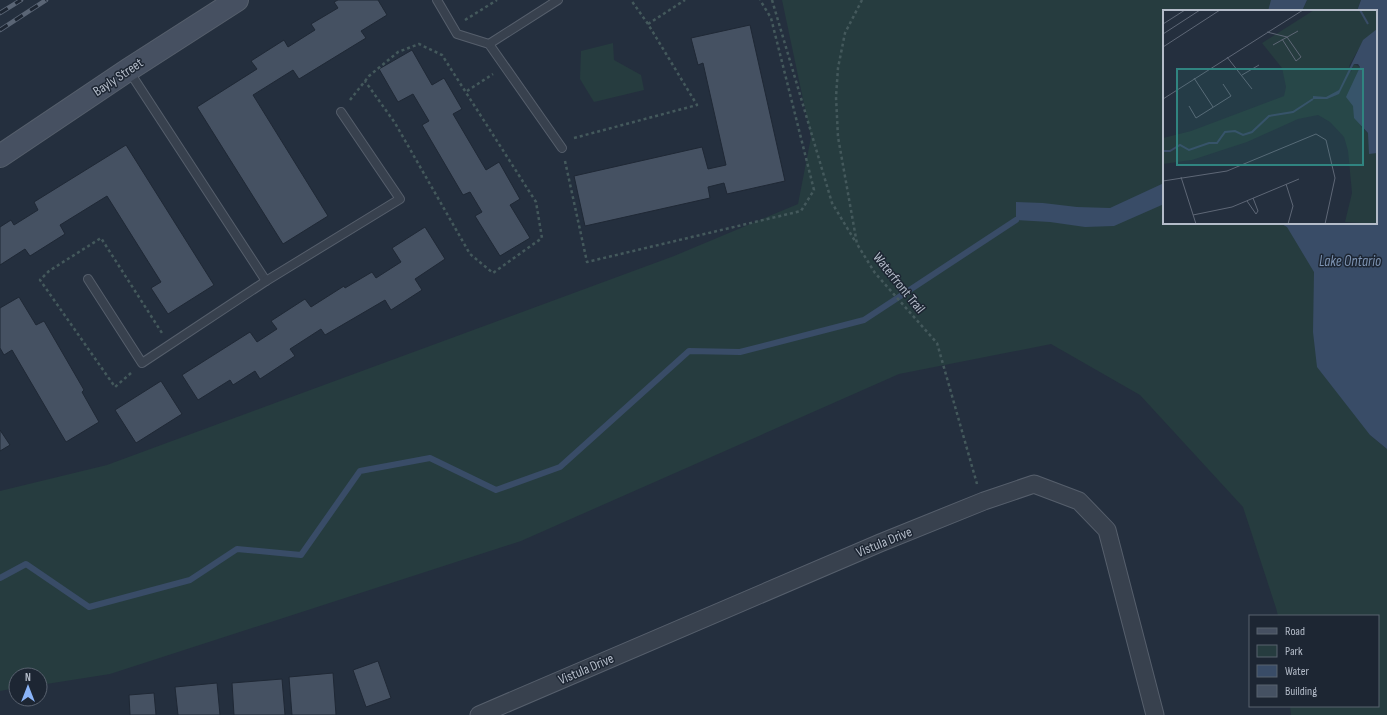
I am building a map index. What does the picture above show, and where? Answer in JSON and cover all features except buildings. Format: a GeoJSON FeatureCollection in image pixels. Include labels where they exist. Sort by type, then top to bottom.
{"type":"FeatureCollection","features":[{"type":"Feature","properties":{"kind":"main road","name":"Bayly Street"},"geometry":{"type":"LineString","coordinates":[[0,156],[128,70],[237,0]]}},
{"type":"Feature","properties":{"kind":"street","name":"Vistula Drive"},"geometry":{"type":"LineString","coordinates":[[479,715],[880,543],[984,501],[1034,484],[1079,501],[1107,530],[1155,715]]}},
{"type":"Feature","properties":{"kind":"lane"},"geometry":{"type":"LineString","coordinates":[[437,0],[457,34],[489,44],[562,148]]}},
{"type":"Feature","properties":{"kind":"lane"},"geometry":{"type":"LineString","coordinates":[[489,44],[558,0]]}},
{"type":"Feature","properties":{"kind":"lane"},"geometry":{"type":"LineString","coordinates":[[128,70],[266,281]]}},
{"type":"Feature","properties":{"kind":"lane"},"geometry":{"type":"LineString","coordinates":[[88,279],[142,364],[266,281],[400,199],[341,112]]}},
{"type":"Feature","properties":{"kind":"path"},"geometry":{"type":"LineString","coordinates":[[454,27],[497,0]]}},
{"type":"Feature","properties":{"kind":"path"},"geometry":{"type":"LineString","coordinates":[[631,0],[648,24],[697,105],[570,140],[562,148],[587,262],[801,211],[814,190],[771,18],[760,0]]}},
{"type":"Feature","properties":{"kind":"path"},"geometry":{"type":"LineString","coordinates":[[648,24],[685,0]]}},
{"type":"Feature","properties":{"kind":"path"},"geometry":{"type":"LineString","coordinates":[[772,0],[832,203],[857,244]]}},
{"type":"Feature","properties":{"kind":"path","name":"Waterfront Trail"},"geometry":{"type":"LineString","coordinates":[[862,0],[845,33],[838,68],[836,97],[838,137],[857,244],[875,273],[937,343],[984,501]]}},
{"type":"Feature","properties":{"kind":"path"},"geometry":{"type":"LineString","coordinates":[[341,112],[365,81],[398,52],[419,44],[442,55],[467,91],[536,202],[542,238],[493,272],[470,254],[394,123],[365,81]]}},
{"type":"Feature","properties":{"kind":"path"},"geometry":{"type":"LineString","coordinates":[[467,91],[505,67]]}},
{"type":"Feature","properties":{"kind":"green space"},"geometry":{"type":"Polygon","coordinates":[[[782,0],[1287,0],[1291,10],[1163,10],[1163,224],[1318,224],[1370,435],[1387,449],[1387,715],[1291,715],[1290,707],[1379,707],[1379,615],[1278,615],[1243,507],[1140,395],[1051,344],[899,374],[521,541],[110,674],[48,684],[48,667],[8,667],[8,690],[0,691],[0,491],[107,465],[674,256],[798,204],[811,137],[782,0]]]}},
{"type":"Feature","properties":{"kind":"green space"},"geometry":{"type":"Polygon","coordinates":[[[1307,0],[1361,0],[1357,10],[1302,10],[1307,0]]]}},
{"type":"Feature","properties":{"kind":"green space"},"geometry":{"type":"Polygon","coordinates":[[[613,43],[614,60],[641,75],[644,90],[594,102],[580,79],[581,51],[613,43]]]}},
{"type":"Feature","properties":{"kind":"water"},"geometry":{"type":"Polygon","coordinates":[[[1271,0],[1307,0],[1302,10],[1268,10],[1271,0]]]}},
{"type":"Feature","properties":{"kind":"water","name":"Lake Ontario"},"geometry":{"type":"Polygon","coordinates":[[[1361,0],[1387,0],[1387,449],[1370,435],[1317,367],[1313,332],[1314,272],[1287,227],[1282,224],[1377,224],[1377,10],[1357,10],[1361,0]]]}},
{"type":"Feature","properties":{"kind":"water"},"geometry":{"type":"Polygon","coordinates":[[[1163,183],[1163,204],[1114,226],[1085,227],[1050,222],[1016,220],[1016,202],[1110,208],[1163,183]]]}},
{"type":"Feature","properties":{"kind":"waterway"},"geometry":{"type":"LineString","coordinates":[[0,578],[26,564],[89,607],[190,580],[237,549],[301,555],[360,471],[430,458],[496,490],[560,467],[689,351],[740,352],[864,320],[1016,220]]}},
{"type":"Feature","properties":{"kind":"railway"},"geometry":{"type":"LineString","coordinates":[[0,13],[21,0]]}},
{"type":"Feature","properties":{"kind":"railway"},"geometry":{"type":"LineString","coordinates":[[0,30],[46,0]]}}]}
